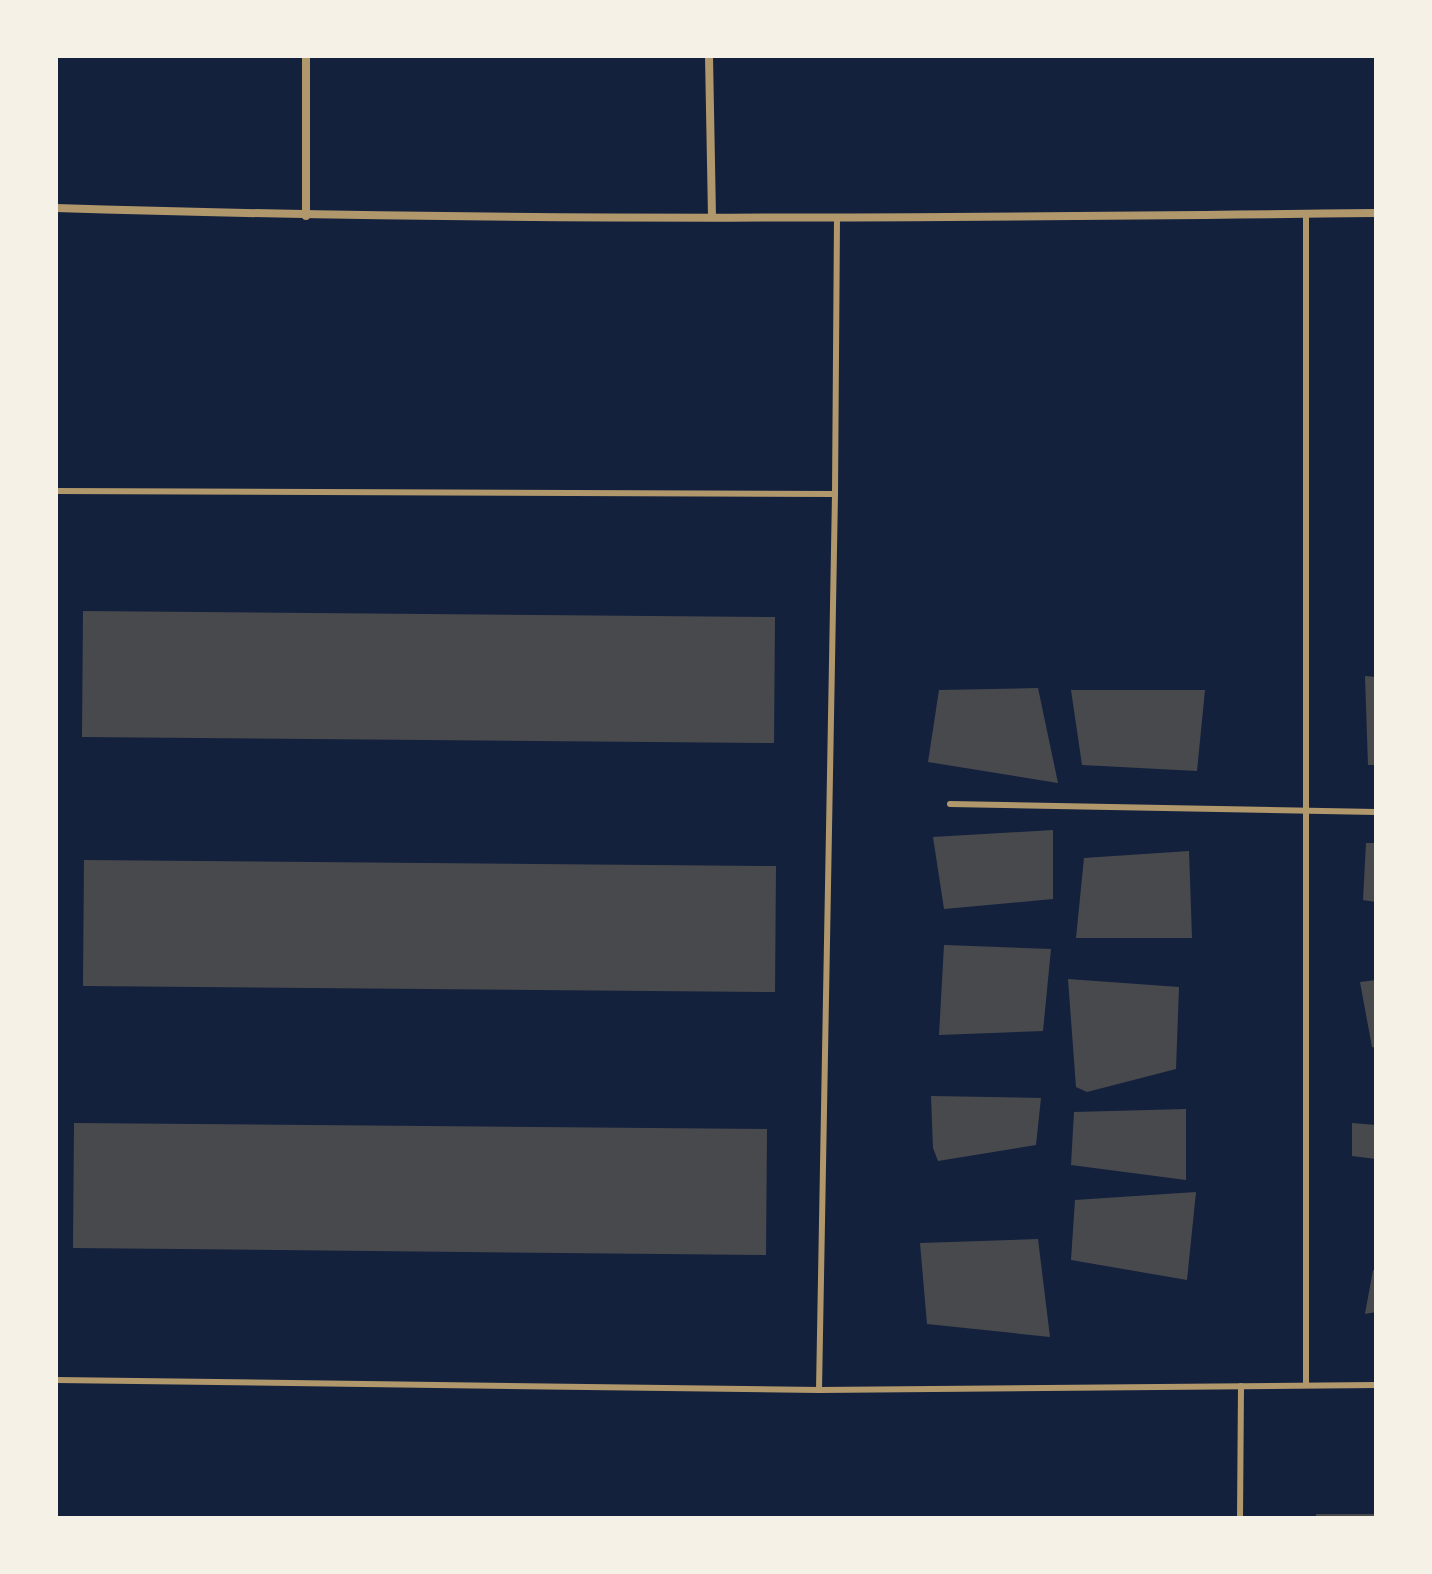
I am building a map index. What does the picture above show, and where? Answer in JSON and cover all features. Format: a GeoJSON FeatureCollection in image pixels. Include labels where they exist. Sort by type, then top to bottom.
{"type":"FeatureCollection","features":[{"type":"Feature","properties":{"kind":"street"},"geometry":{"type":"LineString","coordinates":[[306,56],[306,216]]}},
{"type":"Feature","properties":{"kind":"street"},"geometry":{"type":"LineString","coordinates":[[709,56],[712,217]]}},
{"type":"Feature","properties":{"kind":"street"},"geometry":{"type":"LineString","coordinates":[[56,208],[306,216],[837,218],[1376,213]]}},
{"type":"Feature","properties":{"kind":"lane"},"geometry":{"type":"LineString","coordinates":[[1306,214],[1306,1385]]}},
{"type":"Feature","properties":{"kind":"lane"},"geometry":{"type":"LineString","coordinates":[[819,1390],[837,218]]}},
{"type":"Feature","properties":{"kind":"lane"},"geometry":{"type":"LineString","coordinates":[[56,491],[835,494]]}},
{"type":"Feature","properties":{"kind":"lane"},"geometry":{"type":"LineString","coordinates":[[950,804],[1376,812]]}},
{"type":"Feature","properties":{"kind":"lane"},"geometry":{"type":"LineString","coordinates":[[56,1380],[819,1390],[1376,1385]]}},
{"type":"Feature","properties":{"kind":"lane"},"geometry":{"type":"LineString","coordinates":[[1240,1518],[1241,1386]]}},
{"type":"Feature","properties":{"kind":"building"},"geometry":{"type":"Polygon","coordinates":[[[83,611],[775,617],[774,743],[82,737],[83,611]]]}},
{"type":"Feature","properties":{"kind":"building"},"geometry":{"type":"Polygon","coordinates":[[[1365,676],[1376,677],[1376,765],[1368,765],[1365,676]]]}},
{"type":"Feature","properties":{"kind":"building"},"geometry":{"type":"Polygon","coordinates":[[[1038,688],[1058,783],[928,762],[939,690],[1038,688]]]}},
{"type":"Feature","properties":{"kind":"building"},"geometry":{"type":"Polygon","coordinates":[[[1071,690],[1205,690],[1197,771],[1082,765],[1071,690]]]}},
{"type":"Feature","properties":{"kind":"building"},"geometry":{"type":"Polygon","coordinates":[[[1053,830],[1053,899],[944,909],[933,837],[1053,830]]]}},
{"type":"Feature","properties":{"kind":"building"},"geometry":{"type":"Polygon","coordinates":[[[1366,843],[1376,843],[1376,902],[1363,900],[1366,843]]]}},
{"type":"Feature","properties":{"kind":"building"},"geometry":{"type":"Polygon","coordinates":[[[1189,851],[1192,938],[1076,938],[1084,858],[1189,851]]]}},
{"type":"Feature","properties":{"kind":"building"},"geometry":{"type":"Polygon","coordinates":[[[84,860],[776,866],[775,992],[83,986],[84,860]]]}},
{"type":"Feature","properties":{"kind":"building"},"geometry":{"type":"Polygon","coordinates":[[[944,945],[1051,949],[1043,1031],[939,1035],[944,945]]]}},
{"type":"Feature","properties":{"kind":"building"},"geometry":{"type":"Polygon","coordinates":[[[1068,979],[1179,987],[1176,1069],[1087,1092],[1076,1087],[1068,979]]]}},
{"type":"Feature","properties":{"kind":"building"},"geometry":{"type":"Polygon","coordinates":[[[1376,980],[1376,1048],[1372,1047],[1360,982],[1376,980]]]}},
{"type":"Feature","properties":{"kind":"building"},"geometry":{"type":"Polygon","coordinates":[[[931,1096],[1041,1098],[1036,1145],[938,1161],[933,1148],[931,1096]]]}},
{"type":"Feature","properties":{"kind":"building"},"geometry":{"type":"Polygon","coordinates":[[[1186,1109],[1186,1180],[1071,1165],[1074,1112],[1186,1109]]]}},
{"type":"Feature","properties":{"kind":"building"},"geometry":{"type":"Polygon","coordinates":[[[74,1123],[767,1129],[766,1255],[73,1248],[74,1123]]]}},
{"type":"Feature","properties":{"kind":"building"},"geometry":{"type":"Polygon","coordinates":[[[1352,1123],[1376,1125],[1376,1159],[1352,1156],[1352,1123]]]}},
{"type":"Feature","properties":{"kind":"building"},"geometry":{"type":"Polygon","coordinates":[[[1196,1192],[1187,1280],[1071,1260],[1075,1200],[1196,1192]]]}},
{"type":"Feature","properties":{"kind":"building"},"geometry":{"type":"Polygon","coordinates":[[[1038,1239],[1050,1337],[927,1324],[920,1243],[1038,1239]]]}},
{"type":"Feature","properties":{"kind":"building"},"geometry":{"type":"Polygon","coordinates":[[[1373,1270],[1376,1270],[1376,1312],[1365,1314],[1373,1270]]]}},
{"type":"Feature","properties":{"kind":"building"},"geometry":{"type":"Polygon","coordinates":[[[1316,1514],[1376,1514],[1376,1518],[1316,1518],[1316,1514]]]}}]}
